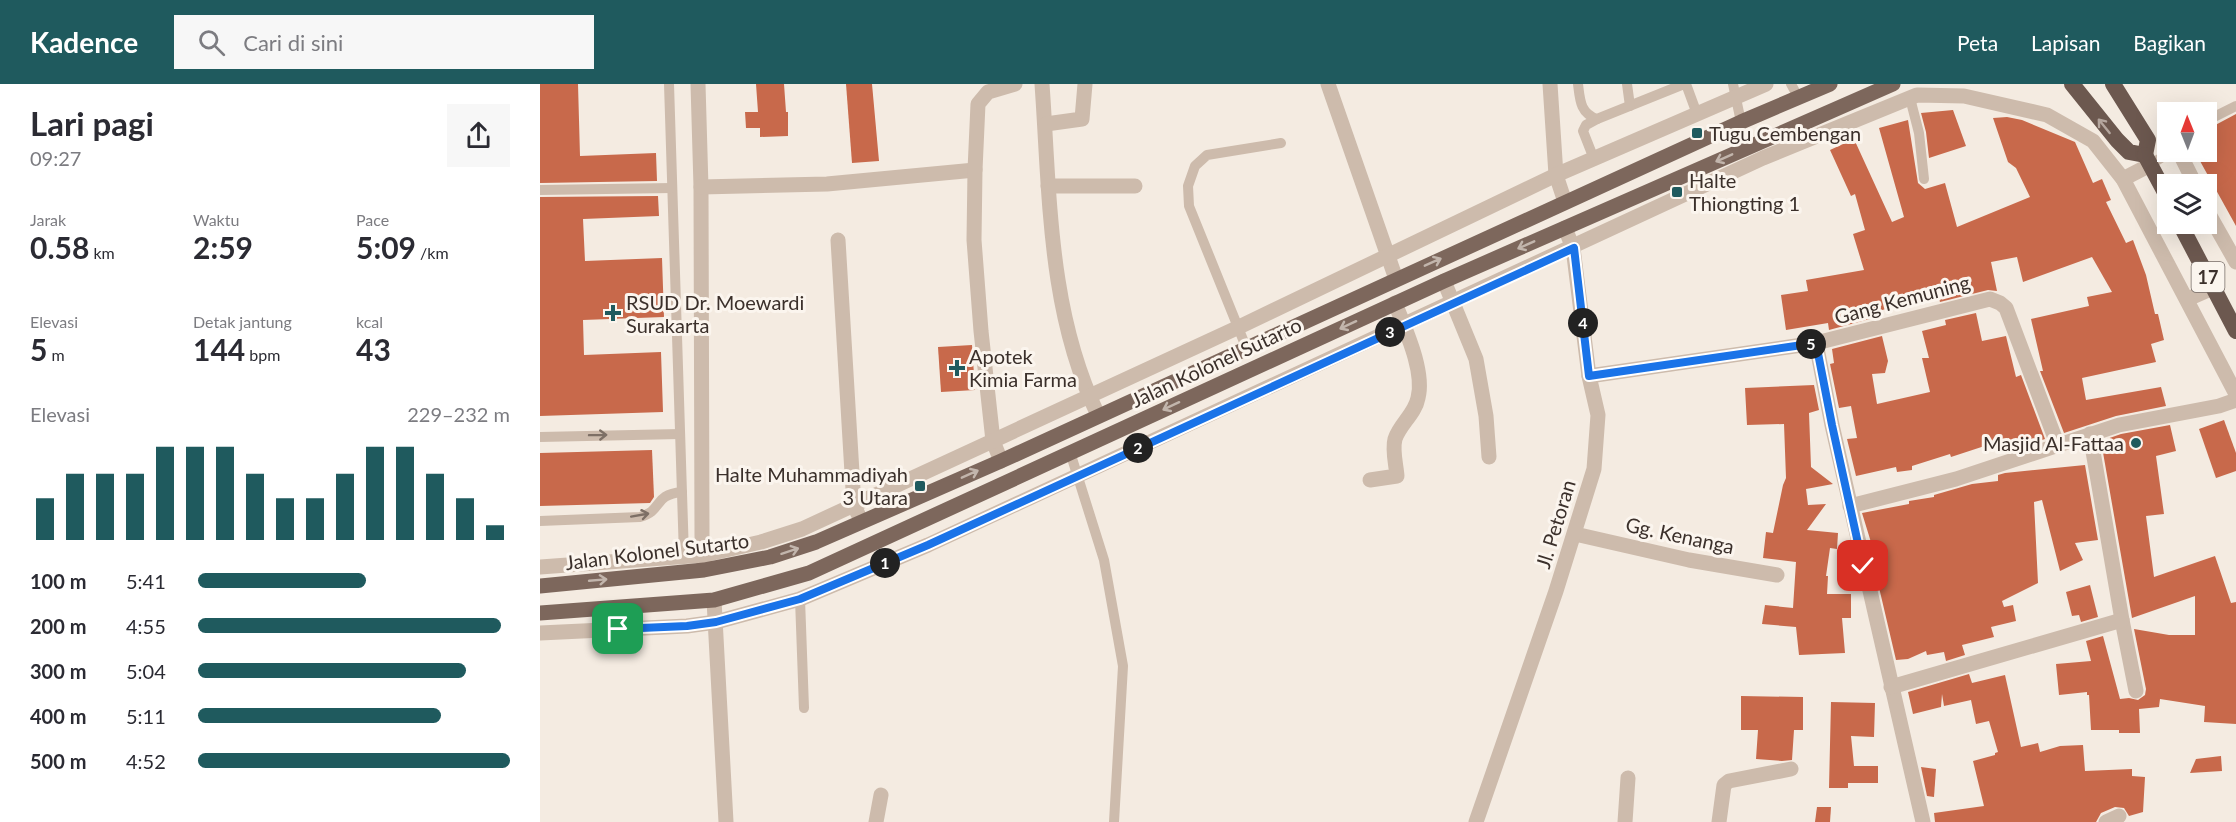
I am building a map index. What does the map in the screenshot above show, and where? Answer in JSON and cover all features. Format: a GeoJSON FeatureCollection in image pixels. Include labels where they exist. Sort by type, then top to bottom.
{"type":"FeatureCollection","features":[{"type":"Feature","properties":{"kind":"highway"},"geometry":{"type":"LineString","coordinates":[[2072,84],[2116,140],[2129,152],[2148,160]]}},
{"type":"Feature","properties":{"kind":"highway"},"geometry":{"type":"LineString","coordinates":[[2113,84],[2148,140],[2148,160],[2157,177]]}},
{"type":"Feature","properties":{"kind":"highway","name":"17"},"geometry":{"type":"LineString","coordinates":[[2185,234],[2213,288],[2234,322]]}},
{"type":"Feature","properties":{"kind":"main road","name":"Jalan Kolonel Sutarto"},"geometry":{"type":"LineString","coordinates":[[540,586],[704,562],[770,557],[816,542],[1098,416],[1741,122],[1795,91],[1830,84]]}},
{"type":"Feature","properties":{"kind":"main road","name":"Jalan Kolonel Sutarto"},"geometry":{"type":"LineString","coordinates":[[540,613],[714,600],[809,573],[1395,303],[1893,84]]}},
{"type":"Feature","properties":{"kind":"street"},"geometry":{"type":"LineString","coordinates":[[698,84],[704,562]]}},
{"type":"Feature","properties":{"kind":"street"},"geometry":{"type":"LineString","coordinates":[[1001,460],[993,441],[981,331],[975,252],[975,170],[978,104],[982,97],[994,87],[1016,84]]}},
{"type":"Feature","properties":{"kind":"street"},"geometry":{"type":"LineString","coordinates":[[1042,84],[1051,229],[1058,285],[1068,334],[1089,397],[1098,416]]}},
{"type":"Feature","properties":{"kind":"street"},"geometry":{"type":"LineString","coordinates":[[1046,123],[1082,119],[1085,84]]}},
{"type":"Feature","properties":{"kind":"street"},"geometry":{"type":"LineString","coordinates":[[1328,84],[1396,279]]}},
{"type":"Feature","properties":{"kind":"street"},"geometry":{"type":"LineString","coordinates":[[1550,84],[1556,176],[1565,202]]}},
{"type":"Feature","properties":{"kind":"street"},"geometry":{"type":"LineString","coordinates":[[540,567],[684,556],[704,562],[802,529],[1389,257],[1556,176],[1697,114],[1734,91],[1766,84]]}},
{"type":"Feature","properties":{"kind":"street"},"geometry":{"type":"LineString","coordinates":[[540,633],[687,626],[716,622],[800,599],[928,545],[1574,248],[1763,158],[1917,95],[1964,96],[2047,115],[2093,141],[2123,179],[2236,394]]}},
{"type":"Feature","properties":{"kind":"street"},"geometry":{"type":"LineString","coordinates":[[1825,114],[1833,129]]}},
{"type":"Feature","properties":{"kind":"street"},"geometry":{"type":"LineString","coordinates":[[1756,144],[1763,158]]}},
{"type":"Feature","properties":{"kind":"street"},"geometry":{"type":"LineString","coordinates":[[2123,179],[2148,160]]}},
{"type":"Feature","properties":{"kind":"street"},"geometry":{"type":"LineString","coordinates":[[700,187],[827,184],[975,170]]}},
{"type":"Feature","properties":{"kind":"street"},"geometry":{"type":"LineString","coordinates":[[1048,186],[1135,186]]}},
{"type":"Feature","properties":{"kind":"street","name":"Jl. Petoran"},"geometry":{"type":"LineString","coordinates":[[1476,822],[1575,534],[1594,469],[1598,415],[1589,376],[1574,248],[1565,228]]}},
{"type":"Feature","properties":{"kind":"street"},"geometry":{"type":"LineString","coordinates":[[2217,228],[2236,262]]}},
{"type":"Feature","properties":{"kind":"street"},"geometry":{"type":"LineString","coordinates":[[838,240],[854,506],[863,521]]}},
{"type":"Feature","properties":{"kind":"street"},"geometry":{"type":"LineString","coordinates":[[1444,281],[1476,359],[1486,416],[1489,457]]}},
{"type":"Feature","properties":{"kind":"street"},"geometry":{"type":"LineString","coordinates":[[2188,299],[2213,288]]}},
{"type":"Feature","properties":{"kind":"street","name":"Gang Kemuning"},"geometry":{"type":"LineString","coordinates":[[1589,376],[1816,343],[1985,300],[1994,300],[2006,308],[2058,446]]}},
{"type":"Feature","properties":{"kind":"street"},"geometry":{"type":"LineString","coordinates":[[1370,480],[1396,476],[1395,441],[1416,407],[1419,397],[1417,369],[1395,303]]}},
{"type":"Feature","properties":{"kind":"street"},"geometry":{"type":"LineString","coordinates":[[1816,343],[1850,506],[1923,822]]}},
{"type":"Feature","properties":{"kind":"street"},"geometry":{"type":"LineString","coordinates":[[1850,506],[1956,479],[2119,425],[2209,408],[2236,400]]}},
{"type":"Feature","properties":{"kind":"street"},"geometry":{"type":"LineString","coordinates":[[2090,434],[2136,691]]}},
{"type":"Feature","properties":{"kind":"street","name":"Gg. Kenanga"},"geometry":{"type":"LineString","coordinates":[[1575,534],[1689,560],[1777,574]]}},
{"type":"Feature","properties":{"kind":"street"},"geometry":{"type":"LineString","coordinates":[[714,600],[726,822]]}},
{"type":"Feature","properties":{"kind":"street"},"geometry":{"type":"LineString","coordinates":[[1891,687],[2122,620]]}},
{"type":"Feature","properties":{"kind":"street"},"geometry":{"type":"LineString","coordinates":[[1719,822],[1724,785],[1729,781],[1791,769]]}},
{"type":"Feature","properties":{"kind":"street"},"geometry":{"type":"LineString","coordinates":[[1625,822],[1628,778]]}},
{"type":"Feature","properties":{"kind":"street"},"geometry":{"type":"LineString","coordinates":[[876,822],[881,795]]}},
{"type":"Feature","properties":{"kind":"lane"},"geometry":{"type":"LineString","coordinates":[[669,84],[684,556]]}},
{"type":"Feature","properties":{"kind":"lane"},"geometry":{"type":"LineString","coordinates":[[1578,84],[1581,107],[1588,116],[1597,119]]}},
{"type":"Feature","properties":{"kind":"lane"},"geometry":{"type":"LineString","coordinates":[[1627,84],[1630,106]]}},
{"type":"Feature","properties":{"kind":"lane"},"geometry":{"type":"LineString","coordinates":[[1594,159],[1583,131],[1586,125],[1597,119],[1685,84],[1697,114]]}},
{"type":"Feature","properties":{"kind":"lane"},"geometry":{"type":"LineString","coordinates":[[1734,91],[1741,122]]}},
{"type":"Feature","properties":{"kind":"lane"},"geometry":{"type":"LineString","coordinates":[[1910,98],[1919,133],[1924,179]]}},
{"type":"Feature","properties":{"kind":"lane"},"geometry":{"type":"LineString","coordinates":[[2217,116],[2236,106]]}},
{"type":"Feature","properties":{"kind":"lane"},"geometry":{"type":"LineString","coordinates":[[1246,347],[1189,206],[1188,186],[1195,166],[1207,155],[1281,143]]}},
{"type":"Feature","properties":{"kind":"lane"},"geometry":{"type":"LineString","coordinates":[[2148,160],[2157,157]]}},
{"type":"Feature","properties":{"kind":"lane"},"geometry":{"type":"LineString","coordinates":[[540,190],[672,188]]}},
{"type":"Feature","properties":{"kind":"lane"},"geometry":{"type":"LineString","coordinates":[[540,437],[680,434]]}},
{"type":"Feature","properties":{"kind":"lane"},"geometry":{"type":"LineString","coordinates":[[1070,452],[1104,560],[1124,666],[1114,822]]}},
{"type":"Feature","properties":{"kind":"lane"},"geometry":{"type":"LineString","coordinates":[[540,521],[640,517],[650,514],[668,494],[682,492]]}},
{"type":"Feature","properties":{"kind":"lane"},"geometry":{"type":"LineString","coordinates":[[800,599],[804,708]]}},
{"type":"Feature","properties":{"kind":"building"},"geometry":{"type":"Polygon","coordinates":[[[540,84],[578,84],[580,156],[656,153],[657,181],[540,183],[540,84]]]}},
{"type":"Feature","properties":{"kind":"building"},"geometry":{"type":"Polygon","coordinates":[[[756,84],[784,84],[786,112],[788,112],[788,136],[760,137],[760,128],[746,128],[745,112],[758,112],[756,84]]]}},
{"type":"Feature","properties":{"kind":"building"},"geometry":{"type":"Polygon","coordinates":[[[846,84],[872,84],[879,161],[852,163],[846,84]]]}},
{"type":"Feature","properties":{"kind":"building"},"geometry":{"type":"Polygon","coordinates":[[[1953,110],[1966,146],[1929,158],[1921,113],[1953,110]]]}},
{"type":"Feature","properties":{"kind":"building"},"geometry":{"type":"Polygon","coordinates":[[[2236,114],[2236,226],[2217,192],[2217,174],[2207,174],[2201,162],[2217,162],[2217,124],[2236,114]]]}},
{"type":"Feature","properties":{"kind":"building"},"geometry":{"type":"Polygon","coordinates":[[[2007,117],[2022,120],[2075,142],[2093,183],[2102,179],[2111,200],[2106,202],[2126,243],[2133,240],[2146,275],[2155,314],[2158,314],[2164,340],[2151,344],[2156,362],[2082,378],[2086,400],[2161,387],[2166,406],[2116,416],[2064,433],[2040,371],[2043,371],[2031,319],[2089,306],[2087,297],[2112,292],[2092,257],[2023,282],[2017,257],[1991,262],[1997,291],[1988,290],[1940,302],[1937,293],[1876,312],[1877,317],[1829,330],[1828,323],[1786,330],[1781,295],[1808,291],[1806,280],[1864,270],[1853,234],[1865,230],[1855,194],[1851,196],[1830,150],[1854,139],[1892,222],[1904,217],[1879,128],[1908,120],[1918,183],[1925,189],[1945,183],[1957,227],[2030,197],[2016,168],[2008,162],[1993,118],[2007,117]]]}},
{"type":"Feature","properties":{"kind":"building"},"geometry":{"type":"Polygon","coordinates":[[[658,196],[659,216],[583,219],[585,261],[662,258],[664,317],[583,320],[584,355],[661,352],[663,412],[540,416],[540,197],[658,196]]]}},
{"type":"Feature","properties":{"kind":"building"},"geometry":{"type":"Polygon","coordinates":[[[1976,313],[1982,341],[2006,336],[2016,377],[2021,375],[2045,439],[2012,450],[2009,438],[1951,457],[1950,454],[1912,466],[1912,470],[1897,472],[1896,467],[1856,476],[1847,439],[1857,438],[1851,406],[1839,408],[1830,364],[1834,363],[1832,349],[1882,336],[1888,361],[1885,373],[1872,374],[1877,404],[1930,392],[1922,358],[1929,358],[1922,331],[1946,325],[1945,320],[1976,313]]]}},
{"type":"Feature","properties":{"kind":"building","name":"Apotek Kimia Farma"},"geometry":{"type":"Polygon","coordinates":[[[972,345],[975,390],[941,392],[938,347],[972,345]]]}},
{"type":"Feature","properties":{"kind":"building"},"geometry":{"type":"Polygon","coordinates":[[[1814,385],[1819,410],[1809,413],[1811,467],[1833,484],[1806,489],[1808,505],[1826,504],[1807,530],[1838,533],[1837,549],[1830,548],[1826,576],[1828,576],[1827,594],[1851,594],[1851,618],[1842,618],[1845,653],[1799,655],[1796,627],[1762,624],[1765,605],[1793,608],[1796,562],[1763,558],[1766,532],[1773,533],[1786,478],[1784,424],[1747,425],[1745,388],[1814,385]]]}},
{"type":"Feature","properties":{"kind":"building"},"geometry":{"type":"Polygon","coordinates":[[[2224,420],[2236,453],[2236,471],[2216,478],[2199,429],[2224,420]]]}},
{"type":"Feature","properties":{"kind":"building"},"geometry":{"type":"Polygon","coordinates":[[[2170,425],[2176,451],[2156,456],[2164,514],[2146,516],[2154,577],[2215,556],[2231,603],[2236,602],[2236,724],[2204,722],[2205,706],[2160,699],[2159,707],[2139,709],[2140,733],[2091,730],[2089,695],[2087,692],[2059,695],[2056,664],[2091,661],[2086,641],[2103,636],[2120,699],[2138,700],[2145,695],[2146,689],[2134,629],[2169,635],[2195,635],[2195,596],[2132,618],[2101,441],[2121,434],[2170,425]]]}},
{"type":"Feature","properties":{"kind":"building"},"geometry":{"type":"Polygon","coordinates":[[[652,450],[654,497],[650,503],[540,506],[540,453],[652,450]]]}},
{"type":"Feature","properties":{"kind":"building"},"geometry":{"type":"Polygon","coordinates":[[[2085,465],[2098,540],[2075,543],[2083,560],[2060,571],[2042,500],[2034,502],[2038,583],[2002,601],[2004,607],[2013,605],[2016,621],[1991,627],[1994,637],[1962,645],[1965,655],[1946,661],[1944,652],[1927,655],[1926,651],[1908,659],[1896,660],[1874,566],[1878,565],[1862,513],[1909,504],[1909,501],[1934,497],[1934,495],[1972,484],[1998,481],[1998,475],[2005,473],[2085,465]]]}},
{"type":"Feature","properties":{"kind":"building"},"geometry":{"type":"Polygon","coordinates":[[[2090,585],[2098,617],[2081,622],[2079,615],[2072,616],[2066,592],[2090,585]]]}},
{"type":"Feature","properties":{"kind":"building"},"geometry":{"type":"Polygon","coordinates":[[[1969,674],[1972,683],[2005,675],[2021,747],[2038,743],[2040,752],[2060,746],[2083,745],[2085,771],[2132,769],[2132,776],[2145,777],[2143,812],[2129,816],[2124,808],[2115,807],[2101,813],[2096,822],[1935,822],[1934,813],[1984,806],[1973,761],[1995,755],[1998,752],[1989,721],[1976,724],[1971,700],[1944,706],[1942,694],[1941,707],[1913,714],[1908,692],[1969,674]]]}},
{"type":"Feature","properties":{"kind":"building"},"geometry":{"type":"Polygon","coordinates":[[[1741,696],[1803,697],[1803,730],[1794,730],[1792,760],[1756,759],[1758,730],[1741,730],[1741,696]]]}},
{"type":"Feature","properties":{"kind":"building"},"geometry":{"type":"Polygon","coordinates":[[[1831,702],[1875,703],[1874,737],[1851,736],[1854,766],[1878,766],[1878,783],[1848,783],[1848,788],[1829,788],[1831,702]]]}},
{"type":"Feature","properties":{"kind":"building"},"geometry":{"type":"Polygon","coordinates":[[[2221,756],[2222,771],[2190,773],[2196,759],[2221,756]]]}},
{"type":"Feature","properties":{"kind":"building"},"geometry":{"type":"Polygon","coordinates":[[[1921,767],[1936,769],[1934,797],[1927,796],[1921,767]]]}},
{"type":"Feature","properties":{"kind":"building"},"geometry":{"type":"Polygon","coordinates":[[[1817,807],[1831,807],[1830,822],[1815,822],[1817,807]]]}},
{"type":"Feature","properties":{"kind":"place","name":"Tugu Cembengan"},"geometry":{"type":"Point","coordinates":[1697,133]}},
{"type":"Feature","properties":{"kind":"place","name":"Halte Thiongting 1"},"geometry":{"type":"Point","coordinates":[1677,192]}},
{"type":"Feature","properties":{"kind":"place","name":"RSUD Dr. Moewardi Surakarta"},"geometry":{"type":"Point","coordinates":[613,313]}},
{"type":"Feature","properties":{"kind":"place","name":"Apotek Kimia Farma"},"geometry":{"type":"Point","coordinates":[957,368]}},
{"type":"Feature","properties":{"kind":"place","name":"Masjid Al-Fattaa"},"geometry":{"type":"Point","coordinates":[2136,443]}},
{"type":"Feature","properties":{"kind":"place","name":"Halte Muhammadiyah 3 Utara"},"geometry":{"type":"Point","coordinates":[920,486]}},
{"type":"Feature","properties":{"kind":"route"},"geometry":{"type":"LineString","coordinates":[[618,629],[687,626],[716,622],[800,599],[928,545],[1574,248],[1589,376],[1816,343],[1863,566]]}}]}
